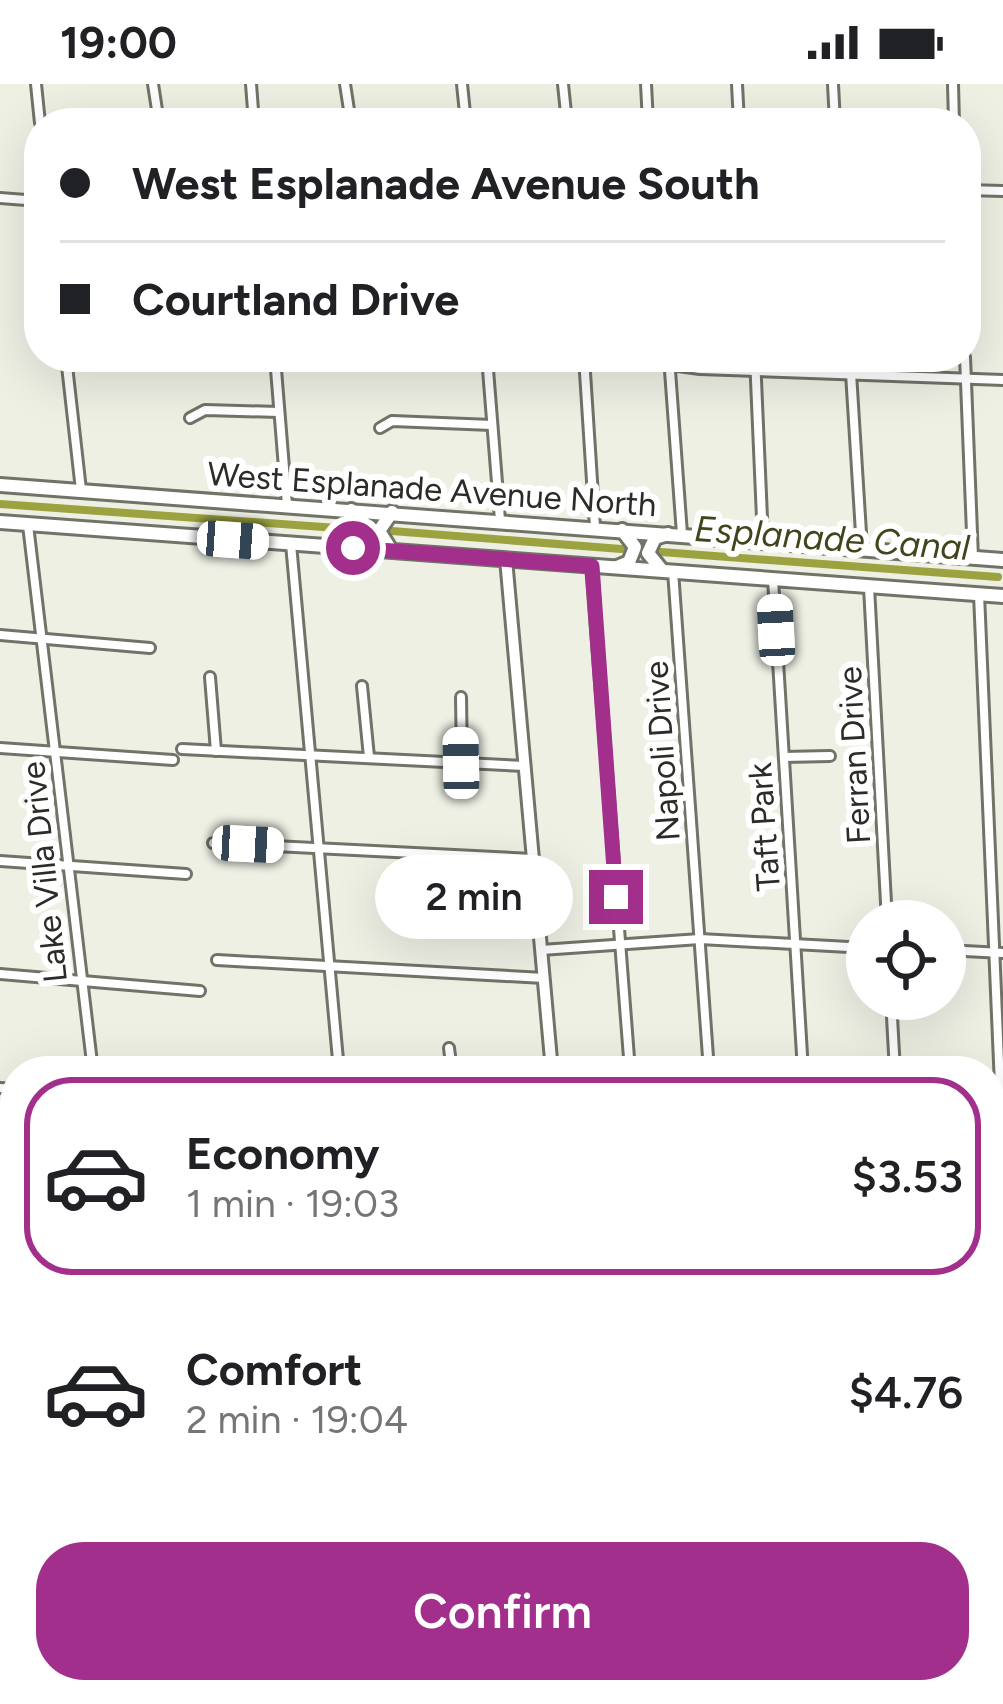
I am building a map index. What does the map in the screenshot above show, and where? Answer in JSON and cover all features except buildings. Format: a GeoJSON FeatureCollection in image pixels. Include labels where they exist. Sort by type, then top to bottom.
{"type":"FeatureCollection","features":[{"type":"Feature","properties":{"kind":"main road","name":"West Esplanade Avenue North"},"geometry":{"type":"LineString","coordinates":[[0,485],[1001,561]]}},
{"type":"Feature","properties":{"kind":"main road"},"geometry":{"type":"LineString","coordinates":[[345,548],[363,532],[362,519],[349,508]]}},
{"type":"Feature","properties":{"kind":"main road"},"geometry":{"type":"LineString","coordinates":[[392,512],[379,530],[393,551]]}},
{"type":"Feature","properties":{"kind":"main road"},"geometry":{"type":"LineString","coordinates":[[0,522],[994,594]]}},
{"type":"Feature","properties":{"kind":"main road"},"geometry":{"type":"LineString","coordinates":[[616,567],[629,562],[635,548],[622,529]]}},
{"type":"Feature","properties":{"kind":"main road"},"geometry":{"type":"LineString","coordinates":[[669,571],[648,553],[655,538],[675,533]]}},
{"type":"Feature","properties":{"kind":"street"},"geometry":{"type":"LineString","coordinates":[[69,372],[82,490]]}},
{"type":"Feature","properties":{"kind":"street"},"geometry":{"type":"LineString","coordinates":[[276,372],[287,505]]}},
{"type":"Feature","properties":{"kind":"street"},"geometry":{"type":"LineString","coordinates":[[488,372],[500,520]]}},
{"type":"Feature","properties":{"kind":"street"},"geometry":{"type":"LineString","coordinates":[[585,372],[595,527]]}},
{"type":"Feature","properties":{"kind":"street"},"geometry":{"type":"LineString","coordinates":[[669,372],[675,533]]}},
{"type":"Feature","properties":{"kind":"street"},"geometry":{"type":"LineString","coordinates":[[763,541],[755,372],[1003,380]]}},
{"type":"Feature","properties":{"kind":"street"},"geometry":{"type":"LineString","coordinates":[[851,372],[862,549]]}},
{"type":"Feature","properties":{"kind":"street"},"geometry":{"type":"LineString","coordinates":[[966,372],[973,558]]}},
{"type":"Feature","properties":{"kind":"street"},"geometry":{"type":"LineString","coordinates":[[190,418],[205,410],[280,412]]}},
{"type":"Feature","properties":{"kind":"street"},"geometry":{"type":"LineString","coordinates":[[380,428],[392,421],[493,424]]}},
{"type":"Feature","properties":{"kind":"street","name":"Lake Villa Drive"},"geometry":{"type":"LineString","coordinates":[[28,524],[91,1056]]}},
{"type":"Feature","properties":{"kind":"street"},"geometry":{"type":"LineString","coordinates":[[291,544],[338,1056]]}},
{"type":"Feature","properties":{"kind":"street"},"geometry":{"type":"LineString","coordinates":[[506,560],[551,1056]]}},
{"type":"Feature","properties":{"kind":"street"},"geometry":{"type":"LineString","coordinates":[[592,566],[629,1056]]}},
{"type":"Feature","properties":{"kind":"street","name":"Napoli Drive"},"geometry":{"type":"LineString","coordinates":[[669,571],[709,1056]]}},
{"type":"Feature","properties":{"kind":"street","name":"Taft Park"},"geometry":{"type":"LineString","coordinates":[[773,579],[802,1056]]}},
{"type":"Feature","properties":{"kind":"street","name":"Ferran Drive"},"geometry":{"type":"LineString","coordinates":[[868,586],[886,900]]}},
{"type":"Feature","properties":{"kind":"street"},"geometry":{"type":"LineString","coordinates":[[994,594],[1001,1056]]}},
{"type":"Feature","properties":{"kind":"street"},"geometry":{"type":"LineString","coordinates":[[0,635],[150,648]]}},
{"type":"Feature","properties":{"kind":"street"},"geometry":{"type":"LineString","coordinates":[[210,676],[217,751]]}},
{"type":"Feature","properties":{"kind":"street"},"geometry":{"type":"LineString","coordinates":[[362,686],[369,757]]}},
{"type":"Feature","properties":{"kind":"street"},"geometry":{"type":"LineString","coordinates":[[461,697],[461,763]]}},
{"type":"Feature","properties":{"kind":"street"},"geometry":{"type":"LineString","coordinates":[[0,748],[173,760]]}},
{"type":"Feature","properties":{"kind":"street"},"geometry":{"type":"LineString","coordinates":[[182,749],[525,766]]}},
{"type":"Feature","properties":{"kind":"street"},"geometry":{"type":"LineString","coordinates":[[784,757],[830,757]]}},
{"type":"Feature","properties":{"kind":"street"},"geometry":{"type":"LineString","coordinates":[[213,843],[533,859]]}},
{"type":"Feature","properties":{"kind":"street"},"geometry":{"type":"LineString","coordinates":[[0,861],[186,874]]}},
{"type":"Feature","properties":{"kind":"street"},"geometry":{"type":"LineString","coordinates":[[541,950],[700,939],[846,946]]}},
{"type":"Feature","properties":{"kind":"street"},"geometry":{"type":"LineString","coordinates":[[966,951],[999,953]]}},
{"type":"Feature","properties":{"kind":"street"},"geometry":{"type":"LineString","coordinates":[[217,960],[544,978]]}},
{"type":"Feature","properties":{"kind":"street"},"geometry":{"type":"LineString","coordinates":[[0,974],[200,991]]}},
{"type":"Feature","properties":{"kind":"street"},"geometry":{"type":"LineString","coordinates":[[892,1020],[894,1056]]}},
{"type":"Feature","properties":{"kind":"street"},"geometry":{"type":"LineString","coordinates":[[449,1048],[450,1056]]}},
{"type":"Feature","properties":{"kind":"waterway","name":"Esplanade Canal"},"geometry":{"type":"LineString","coordinates":[[0,504],[351,529]]}},
{"type":"Feature","properties":{"kind":"waterway","name":"Esplanade Canal"},"geometry":{"type":"LineString","coordinates":[[392,531],[621,549]]}},
{"type":"Feature","properties":{"kind":"waterway","name":"Esplanade Canal"},"geometry":{"type":"LineString","coordinates":[[661,552],[998,577]]}},
{"type":"Feature","properties":{"kind":"route"},"geometry":{"type":"LineString","coordinates":[[353,548],[592,566],[616,897]]}}]}
